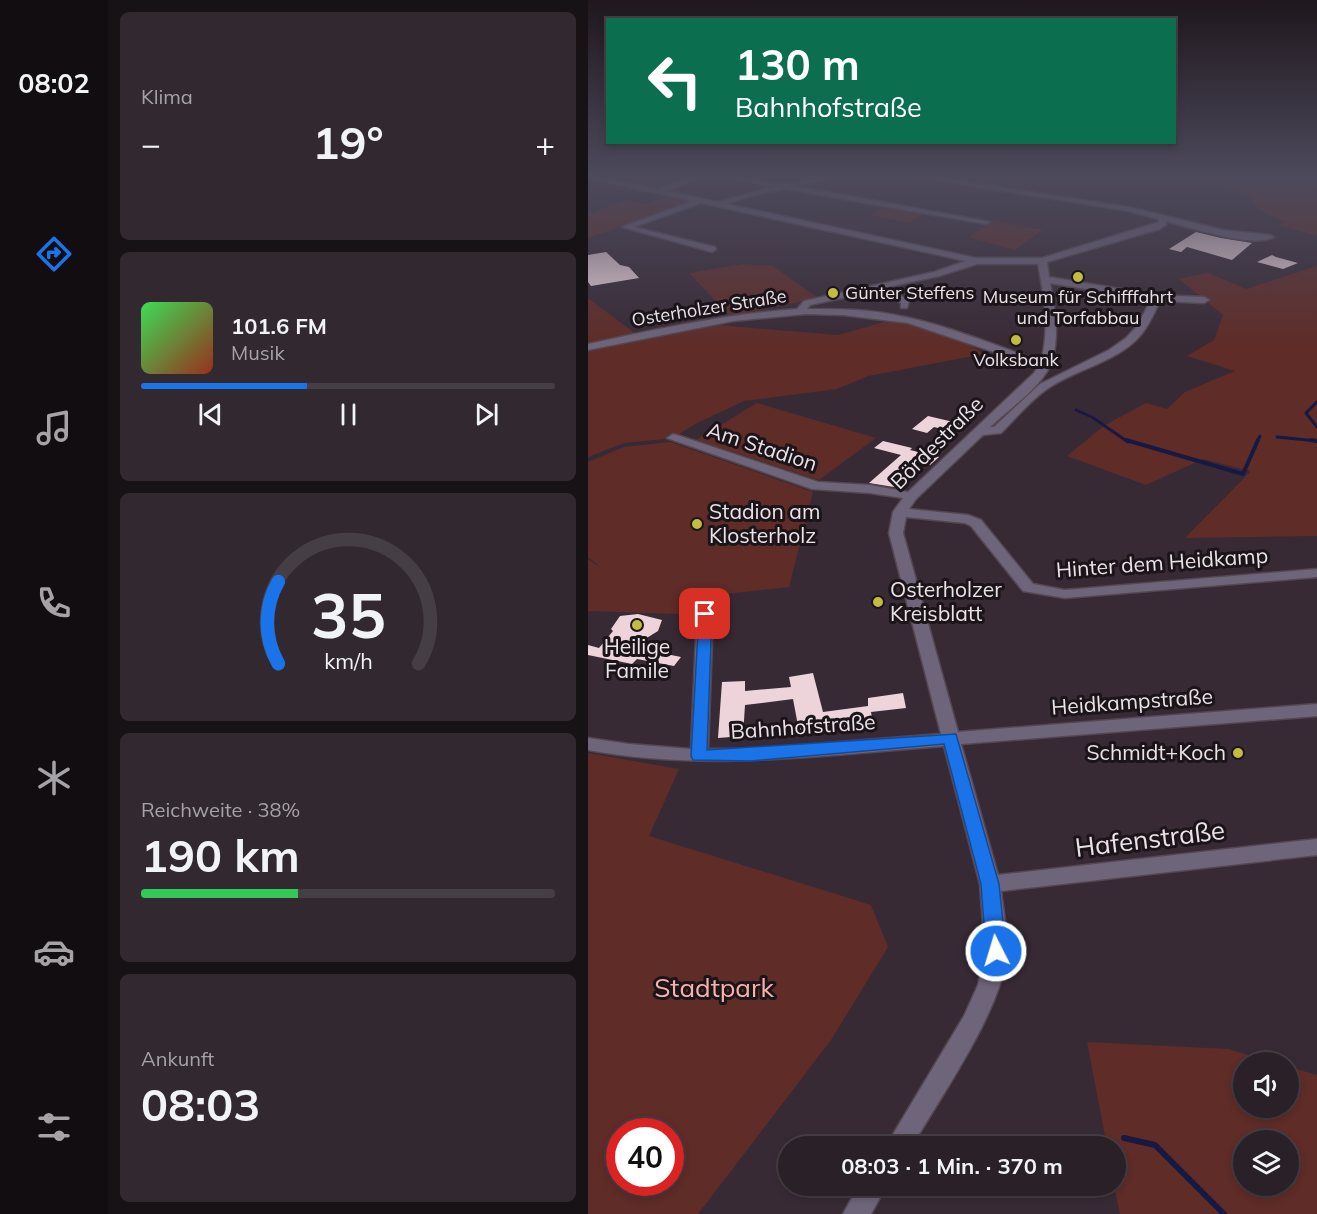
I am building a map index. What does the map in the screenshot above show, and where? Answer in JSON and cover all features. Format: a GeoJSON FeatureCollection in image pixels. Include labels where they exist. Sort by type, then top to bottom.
{"type":"FeatureCollection","features":[{"type":"Feature","properties":{"kind":"street"},"geometry":{"type":"LineString","coordinates":[[648,233],[712,249]]}},
{"type":"Feature","properties":{"kind":"street"},"geometry":{"type":"LineString","coordinates":[[845,233],[976,261],[1042,261],[1138,233]]}},
{"type":"Feature","properties":{"kind":"street"},"geometry":{"type":"LineString","coordinates":[[1228,233],[1254,239],[1270,237]]}},
{"type":"Feature","properties":{"kind":"street"},"geometry":{"type":"LineString","coordinates":[[800,311],[807,303],[882,288],[976,261]]}},
{"type":"Feature","properties":{"kind":"street"},"geometry":{"type":"LineString","coordinates":[[1042,261],[1050,313],[1045,366]]}},
{"type":"Feature","properties":{"kind":"street"},"geometry":{"type":"LineString","coordinates":[[1045,279],[1157,298],[1204,300]]}},
{"type":"Feature","properties":{"kind":"street"},"geometry":{"type":"LineString","coordinates":[[882,288],[897,295],[906,303],[904,306]]}},
{"type":"Feature","properties":{"kind":"street"},"geometry":{"type":"LineString","coordinates":[[980,431],[998,431],[1031,396],[1049,382],[1130,341],[1144,326],[1148,313],[1157,298]]}},
{"type":"Feature","properties":{"kind":"street","name":"Osterholzer Straße"},"geometry":{"type":"LineString","coordinates":[[588,347],[686,326],[800,311],[891,316],[922,324],[1045,366]]}},
{"type":"Feature","properties":{"kind":"street"},"geometry":{"type":"LineString","coordinates":[[1015,357],[1048,349]]}},
{"type":"Feature","properties":{"kind":"street","name":"Bördestraße"},"geometry":{"type":"LineString","coordinates":[[904,1136],[972,1023],[989,985],[996,951],[990,884],[896,533],[900,512],[911,496],[1039,375],[1045,366]]}},
{"type":"Feature","properties":{"kind":"street","name":"Am Stadion"},"geometry":{"type":"LineString","coordinates":[[673,438],[817,486],[870,489],[911,496]]}},
{"type":"Feature","properties":{"kind":"street","name":"Hinter dem Heidkamp"},"geometry":{"type":"LineString","coordinates":[[900,512],[968,519],[976,523],[1028,588],[1044,593],[1065,594],[1313,573]]}},
{"type":"Feature","properties":{"kind":"street"},"geometry":{"type":"LineString","coordinates":[[1313,573],[1317,588]]}},
{"type":"Feature","properties":{"kind":"street"},"geometry":{"type":"LineString","coordinates":[[699,756],[705,614]]}},
{"type":"Feature","properties":{"kind":"street","name":"Heidkampstraße"},"geometry":{"type":"LineString","coordinates":[[951,738],[1317,710]]}},
{"type":"Feature","properties":{"kind":"street","name":"Bahnhofstraße"},"geometry":{"type":"LineString","coordinates":[[588,744],[623,751],[699,756],[751,755],[951,738]]}},
{"type":"Feature","properties":{"kind":"street","name":"Hafenstraße"},"geometry":{"type":"LineString","coordinates":[[990,884],[1317,847]]}},
{"type":"Feature","properties":{"kind":"street"},"geometry":{"type":"LineString","coordinates":[[856,1214],[867,1196]]}},
{"type":"Feature","properties":{"kind":"green space"},"geometry":{"type":"Polygon","coordinates":[[[588,233],[604,233],[588,238],[588,233]]]}},
{"type":"Feature","properties":{"kind":"green space"},"geometry":{"type":"Polygon","coordinates":[[[975,233],[1039,233],[1015,250],[968,237],[975,233]]]}},
{"type":"Feature","properties":{"kind":"green space"},"geometry":{"type":"Polygon","coordinates":[[[742,264],[773,266],[818,298],[730,316],[689,273],[742,264]]]}},
{"type":"Feature","properties":{"kind":"green space"},"geometry":{"type":"Polygon","coordinates":[[[1317,266],[1317,536],[1185,538],[1251,471],[1203,459],[1146,485],[1067,456],[1105,425],[1146,403],[1167,409],[1185,392],[1235,371],[1187,356],[1214,340],[1223,315],[1179,279],[1208,273],[1246,289],[1317,266]]]}},
{"type":"Feature","properties":{"kind":"green space"},"geometry":{"type":"Polygon","coordinates":[[[588,298],[644,340],[717,325],[838,335],[895,319],[960,338],[984,354],[868,376],[837,389],[744,401],[695,424],[673,438],[624,443],[588,457],[588,298]]]}},
{"type":"Feature","properties":{"kind":"green space"},"geometry":{"type":"Polygon","coordinates":[[[757,403],[876,438],[819,480],[696,440],[757,403]]]}},
{"type":"Feature","properties":{"kind":"green space","name":"Stadion am Klosterholz"},"geometry":{"type":"Polygon","coordinates":[[[670,442],[813,492],[789,587],[717,595],[710,615],[588,611],[588,559],[602,569],[588,557],[588,462],[624,447],[670,442]]]}},
{"type":"Feature","properties":{"kind":"green space","name":"Stadtpark"},"geometry":{"type":"Polygon","coordinates":[[[588,753],[679,769],[649,836],[871,905],[888,947],[831,1040],[698,1214],[588,1214],[588,753]]]}},
{"type":"Feature","properties":{"kind":"green space"},"geometry":{"type":"Polygon","coordinates":[[[1087,1042],[1228,1049],[1238,1052],[1233,1052],[1233,1118],[1299,1118],[1299,1070],[1317,1075],[1317,1214],[1120,1214],[1116,1196],[1126,1196],[1126,1136],[1105,1136],[1087,1042]]]}},
{"type":"Feature","properties":{"kind":"building"},"geometry":{"type":"Polygon","coordinates":[[[1195,233],[1252,243],[1232,260],[1187,247],[1181,252],[1169,249],[1195,233]]]}},
{"type":"Feature","properties":{"kind":"building"},"geometry":{"type":"Polygon","coordinates":[[[606,252],[620,265],[629,267],[639,278],[591,286],[588,282],[588,255],[606,252]]]}},
{"type":"Feature","properties":{"kind":"building"},"geometry":{"type":"Polygon","coordinates":[[[1272,255],[1298,263],[1283,269],[1257,262],[1272,255]]]}},
{"type":"Feature","properties":{"kind":"building"},"geometry":{"type":"Polygon","coordinates":[[[928,416],[962,424],[954,432],[934,427],[927,433],[912,429],[928,416]]]}},
{"type":"Feature","properties":{"kind":"building"},"geometry":{"type":"Polygon","coordinates":[[[883,441],[939,457],[930,465],[916,462],[895,481],[905,484],[900,488],[869,483],[901,455],[874,448],[883,441]]]}},
{"type":"Feature","properties":{"kind":"building"},"geometry":{"type":"Polygon","coordinates":[[[638,614],[662,620],[658,631],[632,647],[681,657],[674,666],[637,659],[632,664],[588,655],[588,645],[599,648],[613,631],[611,629],[620,616],[638,614]]]}},
{"type":"Feature","properties":{"kind":"building"},"geometry":{"type":"Polygon","coordinates":[[[813,673],[823,712],[868,706],[868,698],[903,693],[906,708],[871,712],[872,718],[852,720],[851,728],[799,731],[793,699],[745,705],[743,736],[718,738],[722,682],[745,681],[745,691],[791,687],[789,677],[813,673]]]}},
{"type":"Feature","properties":{"kind":"waterway"},"geometry":{"type":"LineString","coordinates":[[1317,402],[1306,413],[1317,427]]}},
{"type":"Feature","properties":{"kind":"waterway"},"geometry":{"type":"LineString","coordinates":[[1076,410],[1092,417],[1128,442]]}},
{"type":"Feature","properties":{"kind":"waterway"},"geometry":{"type":"LineString","coordinates":[[1258,440],[1260,436]]}},
{"type":"Feature","properties":{"kind":"waterway"},"geometry":{"type":"LineString","coordinates":[[1277,437],[1317,441],[1311,440]]}},
{"type":"Feature","properties":{"kind":"waterway"},"geometry":{"type":"LineString","coordinates":[[1126,440],[1243,474],[1258,440]]}},
{"type":"Feature","properties":{"kind":"waterway"},"geometry":{"type":"LineString","coordinates":[[1126,1138],[1155,1145],[1224,1214]]}},
{"type":"Feature","properties":{"kind":"place","name":"Museum für Schifffahrt und Torfabbau"},"geometry":{"type":"Point","coordinates":[1078,277]}},
{"type":"Feature","properties":{"kind":"place","name":"Günter Steffens"},"geometry":{"type":"Point","coordinates":[833,293]}},
{"type":"Feature","properties":{"kind":"place","name":"Volksbank"},"geometry":{"type":"Point","coordinates":[1016,340]}},
{"type":"Feature","properties":{"kind":"place","name":"Stadion am Klosterholz"},"geometry":{"type":"Point","coordinates":[697,524]}},
{"type":"Feature","properties":{"kind":"place","name":"Osterholzer Kreisblatt"},"geometry":{"type":"Point","coordinates":[878,602]}},
{"type":"Feature","properties":{"kind":"place","name":"Heilige Famile"},"geometry":{"type":"Point","coordinates":[637,625]}},
{"type":"Feature","properties":{"kind":"place","name":"Schmidt+Koch"},"geometry":{"type":"Point","coordinates":[1238,753]}},
{"type":"Feature","properties":{"kind":"route"},"geometry":{"type":"LineString","coordinates":[[705,614],[699,756],[751,755],[951,738],[990,884],[996,951]]}}]}
